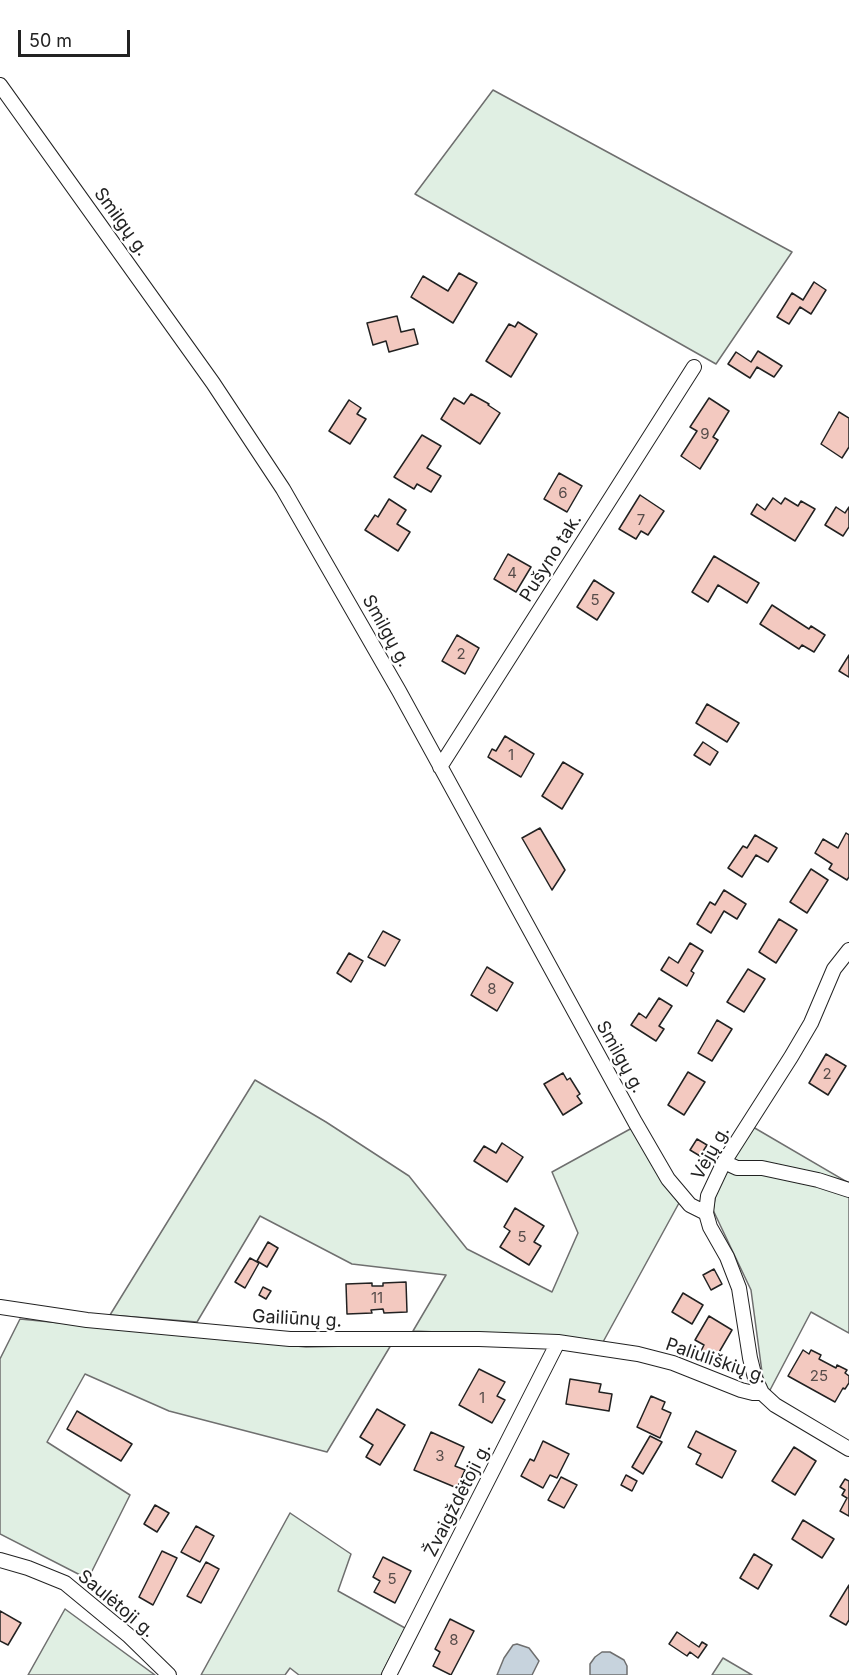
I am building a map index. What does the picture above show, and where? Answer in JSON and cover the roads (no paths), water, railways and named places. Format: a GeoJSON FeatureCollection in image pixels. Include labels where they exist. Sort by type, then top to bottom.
{"type":"FeatureCollection","features":[{"type":"Feature","properties":{"kind":"street","name":"Smilgų g."},"geometry":{"type":"LineString","coordinates":[[0,85],[213,383],[283,489],[334,576],[668,1179],[690,1205],[706,1213]]}},
{"type":"Feature","properties":{"kind":"street","name":"Pušyno tak."},"geometry":{"type":"LineString","coordinates":[[440,767],[694,367]]}},
{"type":"Feature","properties":{"kind":"street","name":"Vėjų g."},"geometry":{"type":"LineString","coordinates":[[706,1213],[708,1196],[724,1162],[801,1040],[834,969],[849,950]]}},
{"type":"Feature","properties":{"kind":"street"},"geometry":{"type":"LineString","coordinates":[[724,1162],[737,1168],[762,1168],[818,1180],[849,1190]]}},
{"type":"Feature","properties":{"kind":"street"},"geometry":{"type":"LineString","coordinates":[[706,1213],[710,1227],[727,1257],[739,1288],[750,1358],[762,1393]]}},
{"type":"Feature","properties":{"kind":"street","name":"Gailiūnų g."},"geometry":{"type":"LineString","coordinates":[[0,1307],[87,1320],[290,1339],[479,1339],[558,1342],[594,1347]]}},
{"type":"Feature","properties":{"kind":"street","name":"Žvaigždėtoji g."},"geometry":{"type":"LineString","coordinates":[[389,1675],[558,1342]]}},
{"type":"Feature","properties":{"kind":"street","name":"Paliuliškių g."},"geometry":{"type":"LineString","coordinates":[[594,1347],[638,1354],[747,1391],[762,1393],[776,1405],[849,1449]]}},
{"type":"Feature","properties":{"kind":"street","name":"Saulėtoji g."},"geometry":{"type":"LineString","coordinates":[[0,1560],[65,1583],[128,1635],[169,1675]]}}]}
